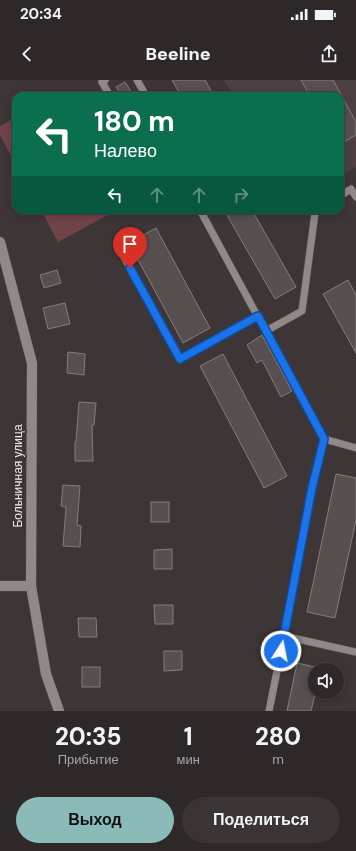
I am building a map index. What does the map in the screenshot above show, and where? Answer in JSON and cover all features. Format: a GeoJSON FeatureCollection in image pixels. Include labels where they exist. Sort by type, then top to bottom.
{"type":"FeatureCollection","features":[{"type":"Feature","properties":{"kind":"street","name":"Больничная улица"},"geometry":{"type":"LineString","coordinates":[[0,242],[32,363],[30,586],[46,674],[59,711]]}},
{"type":"Feature","properties":{"kind":"street"},"geometry":{"type":"LineString","coordinates":[[0,586],[30,586]]}},
{"type":"Feature","properties":{"kind":"lane"},"geometry":{"type":"LineString","coordinates":[[105,80],[102,82],[108,92]]}},
{"type":"Feature","properties":{"kind":"lane"},"geometry":{"type":"LineString","coordinates":[[137,80],[144,92]]}},
{"type":"Feature","properties":{"kind":"lane"},"geometry":{"type":"LineString","coordinates":[[344,194],[352,189],[356,197]]}},
{"type":"Feature","properties":{"kind":"lane"},"geometry":{"type":"LineString","coordinates":[[202,214],[324,439],[312,488],[269,711]]}},
{"type":"Feature","properties":{"kind":"lane"},"geometry":{"type":"LineString","coordinates":[[266,331],[302,311],[315,214]]}},
{"type":"Feature","properties":{"kind":"lane"},"geometry":{"type":"LineString","coordinates":[[122,255],[180,359],[258,316]]}},
{"type":"Feature","properties":{"kind":"lane"},"geometry":{"type":"LineString","coordinates":[[324,439],[356,448]]}},
{"type":"Feature","properties":{"kind":"lane"},"geometry":{"type":"LineString","coordinates":[[284,636],[356,652]]}},
{"type":"Feature","properties":{"kind":"shaded area"},"geometry":{"type":"Polygon","coordinates":[[[224,80],[356,80],[356,167],[344,174],[344,92],[231,92],[224,80]]]}},
{"type":"Feature","properties":{"kind":"shaded area"},"geometry":{"type":"Polygon","coordinates":[[[12,119],[12,158],[0,135],[0,126],[12,119]]]}},
{"type":"Feature","properties":{"kind":"shaded area"},"geometry":{"type":"Polygon","coordinates":[[[43,214],[110,214],[58,242],[43,214]]]}},
{"type":"Feature","properties":{"kind":"building"},"geometry":{"type":"Polygon","coordinates":[[[172,80],[205,80],[212,92],[179,92],[172,80]]]}},
{"type":"Feature","properties":{"kind":"building"},"geometry":{"type":"Polygon","coordinates":[[[301,80],[333,80],[340,92],[308,92],[301,80]]]}},
{"type":"Feature","properties":{"kind":"building"},"geometry":{"type":"Polygon","coordinates":[[[125,82],[131,92],[119,92],[116,87],[125,82]]]}},
{"type":"Feature","properties":{"kind":"building"},"geometry":{"type":"Polygon","coordinates":[[[344,100],[356,122],[356,135],[344,142],[344,100]]]}},
{"type":"Feature","properties":{"kind":"building"},"geometry":{"type":"Polygon","coordinates":[[[226,214],[254,214],[296,287],[275,299],[226,214]]]}},
{"type":"Feature","properties":{"kind":"building"},"geometry":{"type":"Polygon","coordinates":[[[156,228],[210,328],[183,343],[129,243],[156,228]]]}},
{"type":"Feature","properties":{"kind":"building"},"geometry":{"type":"Polygon","coordinates":[[[57,270],[61,283],[44,288],[40,275],[57,270]]]}},
{"type":"Feature","properties":{"kind":"building"},"geometry":{"type":"Polygon","coordinates":[[[348,280],[356,295],[356,353],[323,294],[348,280]]]}},
{"type":"Feature","properties":{"kind":"building"},"geometry":{"type":"Polygon","coordinates":[[[65,303],[70,324],[48,329],[43,308],[65,303]]]}},
{"type":"Feature","properties":{"kind":"building"},"geometry":{"type":"Polygon","coordinates":[[[262,335],[292,391],[281,397],[262,360],[257,363],[247,345],[262,335]]]}},
{"type":"Feature","properties":{"kind":"building"},"geometry":{"type":"Polygon","coordinates":[[[68,352],[85,354],[84,375],[67,373],[68,352]]]}},
{"type":"Feature","properties":{"kind":"building"},"geometry":{"type":"Polygon","coordinates":[[[223,354],[287,476],[264,488],[200,366],[223,354]]]}},
{"type":"Feature","properties":{"kind":"building"},"geometry":{"type":"Polygon","coordinates":[[[79,402],[96,403],[94,425],[92,425],[93,461],[75,461],[75,442],[79,402]]]}},
{"type":"Feature","properties":{"kind":"building"},"geometry":{"type":"Polygon","coordinates":[[[336,474],[356,478],[356,520],[335,618],[307,612],[336,474]]]}},
{"type":"Feature","properties":{"kind":"building"},"geometry":{"type":"Polygon","coordinates":[[[63,485],[80,486],[77,525],[81,526],[80,547],[63,546],[66,507],[61,506],[63,485]]]}},
{"type":"Feature","properties":{"kind":"building"},"geometry":{"type":"Polygon","coordinates":[[[151,502],[169,502],[169,522],[151,522],[151,502]]]}},
{"type":"Feature","properties":{"kind":"building"},"geometry":{"type":"Polygon","coordinates":[[[172,549],[172,569],[154,569],[154,550],[172,549]]]}},
{"type":"Feature","properties":{"kind":"building"},"geometry":{"type":"Polygon","coordinates":[[[154,605],[173,605],[173,624],[155,624],[154,605]]]}},
{"type":"Feature","properties":{"kind":"building"},"geometry":{"type":"Polygon","coordinates":[[[78,618],[96,618],[97,637],[79,637],[78,618]]]}},
{"type":"Feature","properties":{"kind":"building"},"geometry":{"type":"Polygon","coordinates":[[[164,651],[182,651],[182,670],[164,671],[164,651]]]}},
{"type":"Feature","properties":{"kind":"building"},"geometry":{"type":"Polygon","coordinates":[[[297,663],[308,665],[308,699],[314,699],[311,711],[287,711],[297,663]]]}},
{"type":"Feature","properties":{"kind":"building"},"geometry":{"type":"Polygon","coordinates":[[[82,667],[100,667],[100,687],[82,687],[82,667]]]}},
{"type":"Feature","properties":{"kind":"route"},"geometry":{"type":"LineString","coordinates":[[130,268],[180,359],[258,316],[324,439],[312,488],[281,651]]}}]}
